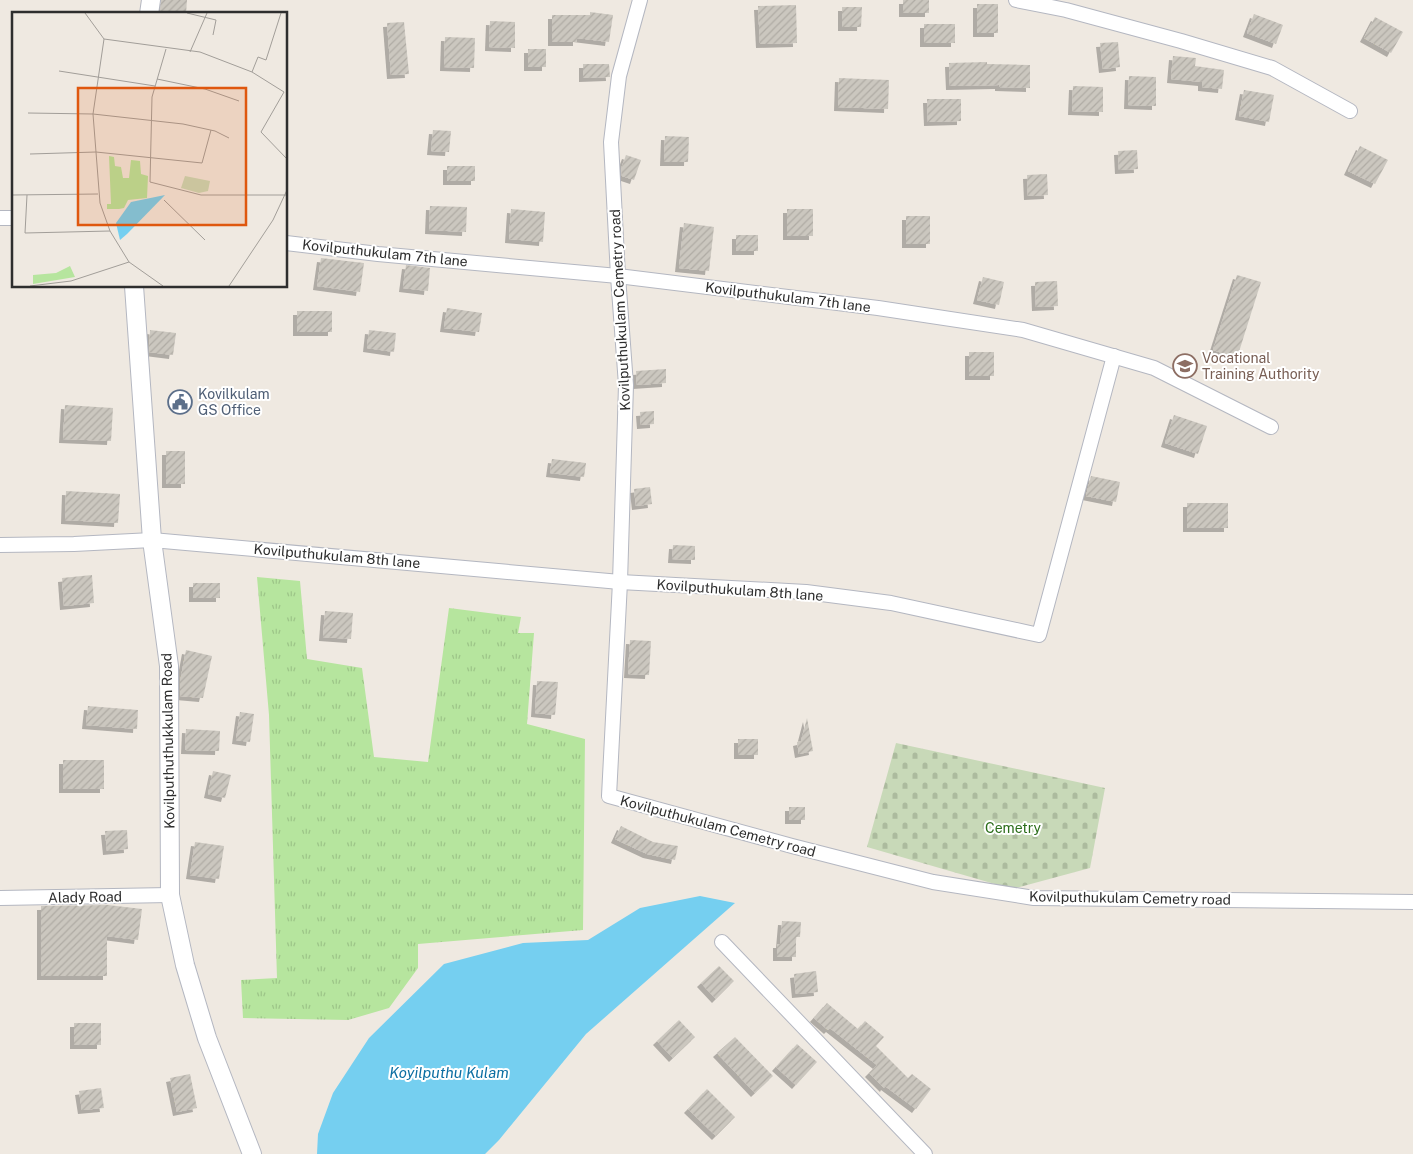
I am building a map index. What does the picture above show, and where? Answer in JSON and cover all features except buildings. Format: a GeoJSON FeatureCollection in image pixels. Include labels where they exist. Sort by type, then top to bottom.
{"type":"FeatureCollection","features":[{"type":"Feature","properties":{"kind":"street","name":"Kovilputhukulam Cemetry road"},"geometry":{"type":"LineString","coordinates":[[640,0],[619,76],[611,142],[626,386],[620,582],[609,796],[933,882],[1034,898],[1413,902]]}},
{"type":"Feature","properties":{"kind":"street"},"geometry":{"type":"LineString","coordinates":[[1016,0],[1066,10],[1272,68],[1350,111]]}},
{"type":"Feature","properties":{"kind":"street","name":"Kovilputhukulam 7th lane"},"geometry":{"type":"LineString","coordinates":[[288,243],[378,254],[618,276],[878,308],[1023,330],[1154,368],[1271,427]]}},
{"type":"Feature","properties":{"kind":"street","name":"Kovilputhuthukkulam Road"},"geometry":{"type":"LineString","coordinates":[[134,288],[152,540],[168,666],[170,895],[185,965],[207,1038],[252,1154]]}},
{"type":"Feature","properties":{"kind":"street","name":"Kovilputhukulam 8th lane"},"geometry":{"type":"LineString","coordinates":[[0,545],[152,540],[620,582],[815,594],[891,603],[1038,635],[1114,356]]}},
{"type":"Feature","properties":{"kind":"street","name":"Alady Road"},"geometry":{"type":"LineString","coordinates":[[0,898],[170,895]]}},
{"type":"Feature","properties":{"kind":"street"},"geometry":{"type":"LineString","coordinates":[[722,942],[925,1154]]}},
{"type":"Feature","properties":{"kind":"green space"},"geometry":{"type":"Polygon","coordinates":[[[257,577],[300,581],[307,659],[362,668],[374,757],[428,762],[449,608],[521,617],[518,633],[534,633],[527,724],[585,739],[583,930],[418,944],[418,968],[389,1008],[348,1020],[243,1018],[241,980],[277,978],[269,715],[257,577]]]}},
{"type":"Feature","properties":{"kind":"green space","name":"Cemetry"},"geometry":{"type":"Polygon","coordinates":[[[896,743],[1105,788],[1090,868],[1012,889],[867,847],[896,743]]]}},
{"type":"Feature","properties":{"kind":"water","name":"Koyilputhu Kulam"},"geometry":{"type":"Polygon","coordinates":[[[700,896],[735,903],[586,1034],[499,1140],[485,1154],[317,1154],[318,1134],[333,1093],[369,1038],[444,964],[523,943],[588,940],[640,908],[700,896]]]}},
{"type":"Feature","properties":{"kind":"place","name":"Vocational Training Authority"},"geometry":{"type":"Point","coordinates":[1185,366]}},
{"type":"Feature","properties":{"kind":"place","name":"Kovilkulam GS Office"},"geometry":{"type":"Point","coordinates":[180,402]}}]}
